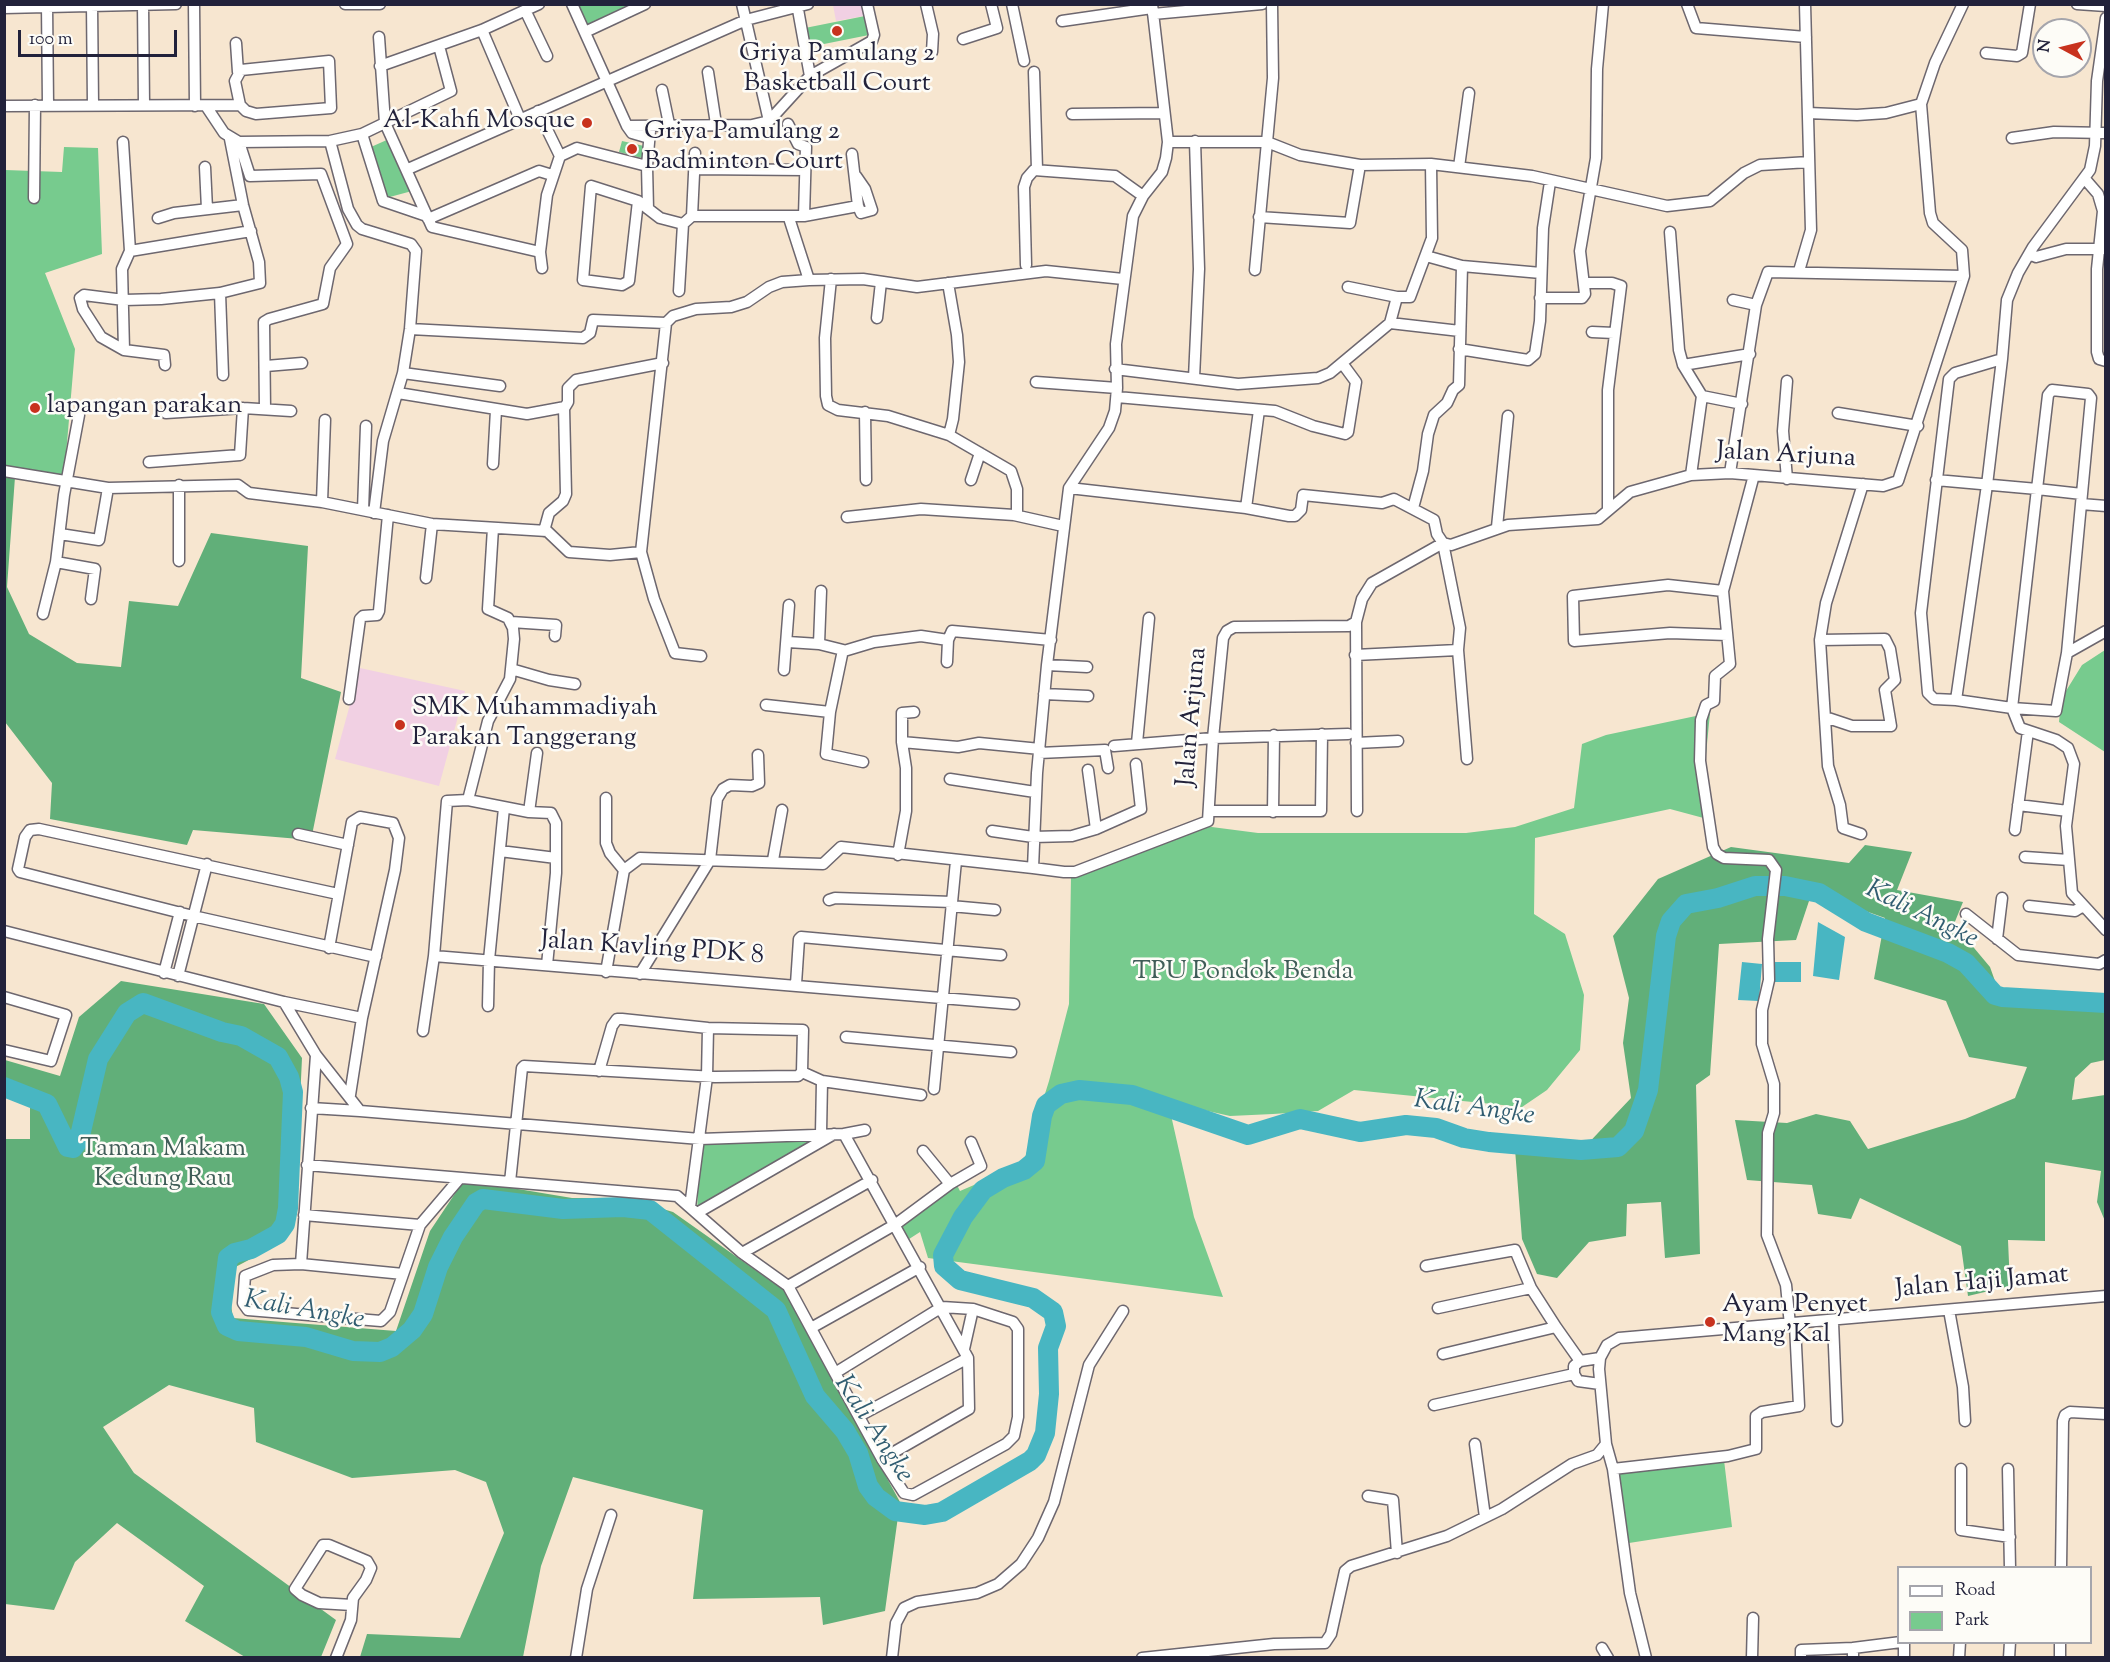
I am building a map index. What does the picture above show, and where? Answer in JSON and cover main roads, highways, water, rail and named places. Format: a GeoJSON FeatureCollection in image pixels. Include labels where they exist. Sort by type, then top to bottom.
{"type":"FeatureCollection","features":[{"type":"Feature","properties":{"kind":"water"},"geometry":{"type":"Polygon","coordinates":[[[1818,922],[1845,937],[1839,980],[1813,976],[1818,922]]]}},
{"type":"Feature","properties":{"kind":"water"},"geometry":{"type":"Polygon","coordinates":[[[1742,962],[1762,964],[1759,1001],[1738,1000],[1742,962]]]}},
{"type":"Feature","properties":{"kind":"water"},"geometry":{"type":"Polygon","coordinates":[[[1775,962],[1801,962],[1801,982],[1775,982],[1775,962]]]}},
{"type":"Feature","properties":{"kind":"waterway","name":"Kali Angke"},"geometry":{"type":"LineString","coordinates":[[4,1087],[47,1104],[68,1147],[73,1148],[79,1140],[98,1059],[127,1013],[143,1003],[222,1032],[241,1036],[278,1057],[289,1077],[293,1092],[288,1208],[285,1224],[278,1234],[251,1249],[235,1253],[228,1258],[221,1312],[227,1326],[238,1331],[306,1337],[353,1351],[380,1352],[392,1347],[412,1330],[423,1314],[438,1267],[453,1237],[476,1203],[483,1199],[563,1209],[623,1207],[650,1210],[776,1310],[815,1396],[845,1431],[858,1453],[868,1486],[876,1497],[895,1511],[925,1515],[942,1512],[1030,1461],[1036,1455],[1045,1433],[1049,1394],[1048,1348],[1056,1326],[1053,1312],[1033,1298],[960,1280],[944,1266],[943,1255],[963,1217],[983,1190],[1003,1178],[1024,1170],[1035,1161],[1042,1116],[1046,1105],[1061,1094],[1079,1090],[1132,1095],[1248,1135],[1300,1119],[1360,1132],[1406,1125],[1436,1128],[1464,1138],[1489,1142],[1581,1150],[1618,1147],[1634,1131],[1648,1090],[1666,936],[1671,921],[1686,904],[1718,898],[1755,886],[1785,886],[1819,893],[1866,922],[1948,953],[1966,963],[1995,995],[2106,1003]]}},
{"type":"Feature","properties":{"kind":"place","name":"Griya Pamulang 2 Basketball Court"},"geometry":{"type":"Point","coordinates":[837,31]}},
{"type":"Feature","properties":{"kind":"place","name":"Al-Kahfi Mosque"},"geometry":{"type":"Point","coordinates":[587,123]}},
{"type":"Feature","properties":{"kind":"place","name":"Griya Pamulang 2 Badminton Court"},"geometry":{"type":"Point","coordinates":[632,149]}},
{"type":"Feature","properties":{"kind":"place","name":"lapangan parakan"},"geometry":{"type":"Point","coordinates":[35,408]}},
{"type":"Feature","properties":{"kind":"place","name":"SMK Muhammadiyah Parakan Tanggerang"},"geometry":{"type":"Point","coordinates":[400,725]}},
{"type":"Feature","properties":{"kind":"place","name":"Ayam Penyet Mang'Kal"},"geometry":{"type":"Point","coordinates":[1710,1322]}},
{"type":"Feature","properties":{"kind":"park label","name":"TPU Pondok Benda"},"geometry":{"type":"Point","coordinates":[1243,974]}},
{"type":"Feature","properties":{"kind":"park label","name":"Taman Makam Kedung Rau"},"geometry":{"type":"Point","coordinates":[163,1166]}}]}
